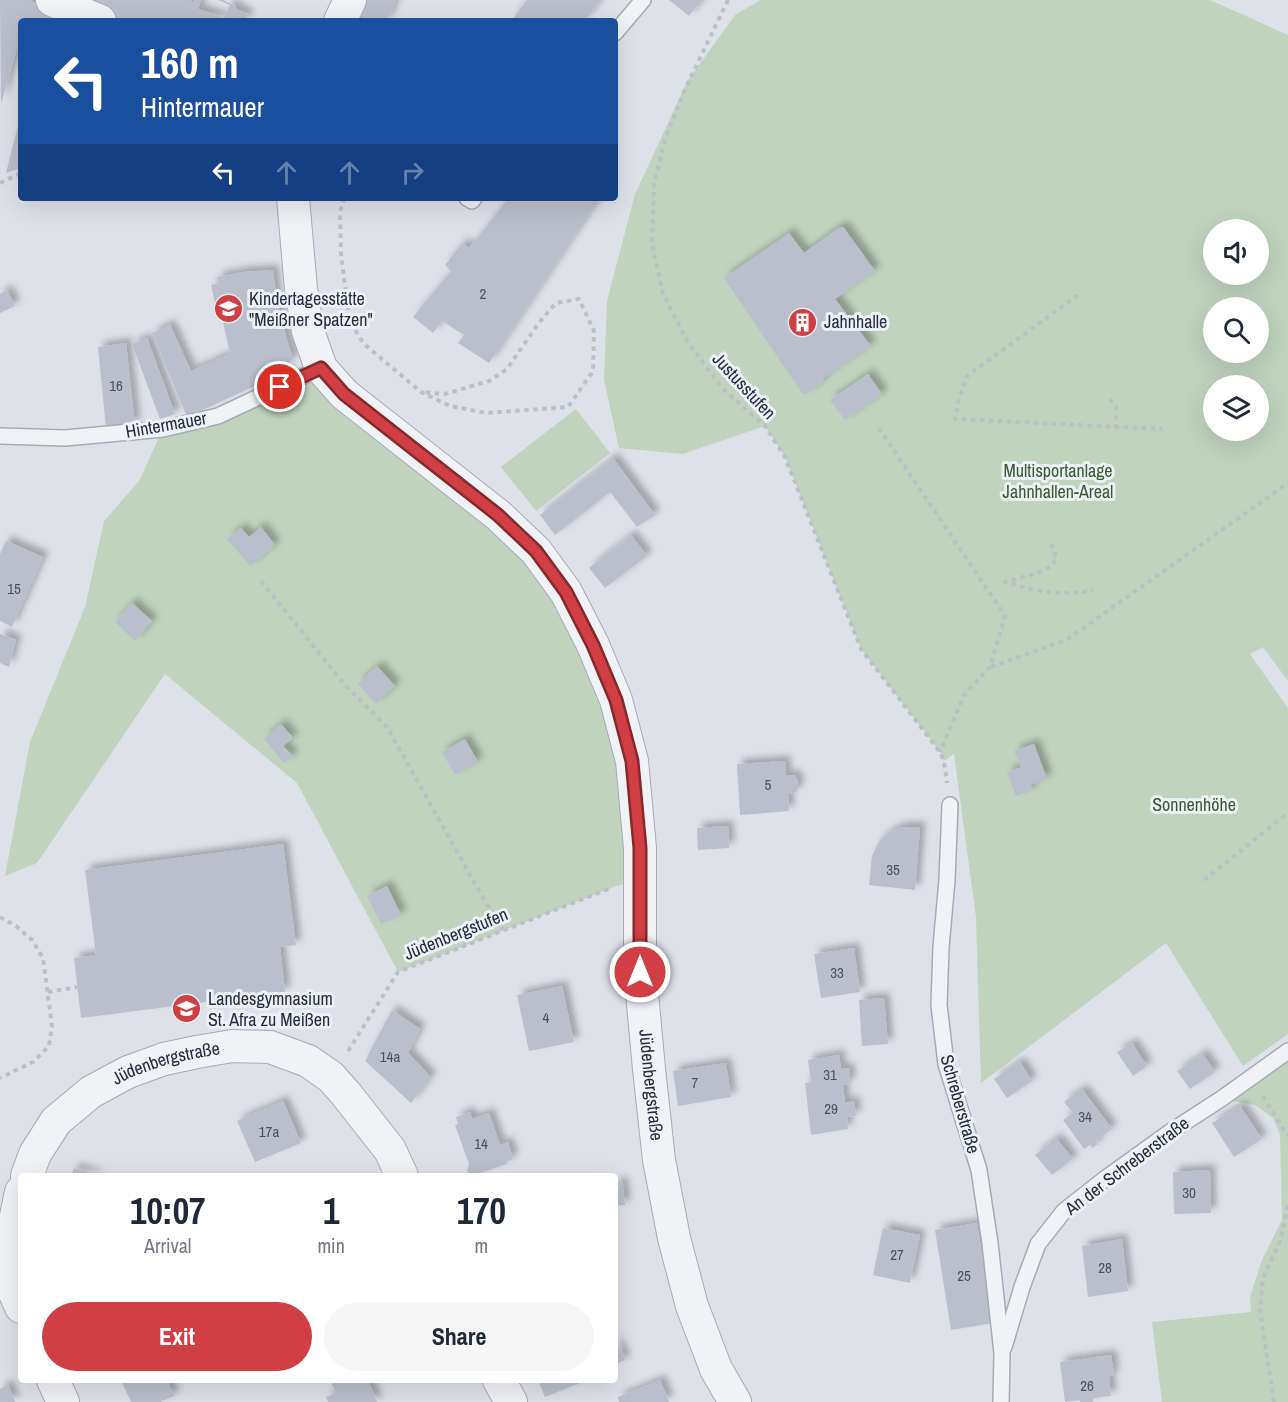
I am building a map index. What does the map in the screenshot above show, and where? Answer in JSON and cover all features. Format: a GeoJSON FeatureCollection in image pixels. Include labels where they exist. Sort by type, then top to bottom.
{"type":"FeatureCollection","features":[{"type":"Feature","properties":{"kind":"street"},"geometry":{"type":"LineString","coordinates":[[52,0],[93,18]]}},
{"type":"Feature","properties":{"kind":"street"},"geometry":{"type":"LineString","coordinates":[[341,18],[350,0]]}},
{"type":"Feature","properties":{"kind":"street","name":"Jüdenbergstraße"},"geometry":{"type":"LineString","coordinates":[[293,201],[306,320],[321,368],[344,394],[498,515],[536,551],[566,592],[593,645],[616,700],[632,761],[640,848],[640,972],[659,1160],[674,1238],[692,1306],[716,1369],[735,1402]]}},
{"type":"Feature","properties":{"kind":"street","name":"Jüdenbergstraße"},"geometry":{"type":"LineString","coordinates":[[28,1173],[35,1154],[56,1121],[90,1092],[128,1072],[164,1059],[232,1046],[270,1047],[309,1061],[331,1077],[390,1150],[401,1173]]}},
{"type":"Feature","properties":{"kind":"street"},"geometry":{"type":"LineString","coordinates":[[18,1206],[11,1240],[13,1289],[18,1300]]}},
{"type":"Feature","properties":{"kind":"street"},"geometry":{"type":"LineString","coordinates":[[54,1383],[63,1402]]}},
{"type":"Feature","properties":{"kind":"street"},"geometry":{"type":"LineString","coordinates":[[501,1383],[511,1402]]}},
{"type":"Feature","properties":{"kind":"lane"},"geometry":{"type":"LineString","coordinates":[[618,29],[643,0]]}},
{"type":"Feature","properties":{"kind":"lane","name":"Hintermauer"},"geometry":{"type":"LineString","coordinates":[[0,436],[64,438],[174,427],[218,416],[321,368]]}},
{"type":"Feature","properties":{"kind":"lane","name":"Schreberstraße"},"geometry":{"type":"LineString","coordinates":[[950,805],[939,1005],[946,1064],[979,1170],[990,1243],[1002,1353],[1002,1402]]}},
{"type":"Feature","properties":{"kind":"lane","name":"An der Schreberstraße"},"geometry":{"type":"LineString","coordinates":[[1002,1353],[1038,1244],[1064,1210],[1170,1132],[1288,1052]]}},
{"type":"Feature","properties":{"kind":"path","name":"Justusstufen"},"geometry":{"type":"LineString","coordinates":[[728,0],[685,89],[665,140],[654,184],[652,244],[663,294],[687,341],[722,388],[765,426],[785,457],[861,649],[940,752],[944,761],[950,805]]}},
{"type":"Feature","properties":{"kind":"path"},"geometry":{"type":"LineString","coordinates":[[0,183],[18,174]]}},
{"type":"Feature","properties":{"kind":"path"},"geometry":{"type":"LineString","coordinates":[[343,201],[340,212],[341,255],[350,322],[364,344],[421,392],[450,406],[486,413],[568,407],[593,371],[594,331],[579,299],[556,303],[538,324],[507,369],[489,381],[445,394],[421,392]]}},
{"type":"Feature","properties":{"kind":"path"},"geometry":{"type":"LineString","coordinates":[[1078,295],[967,376],[960,393],[955,419],[1162,429]]}},
{"type":"Feature","properties":{"kind":"path"},"geometry":{"type":"LineString","coordinates":[[1110,399],[1116,407],[1116,427]]}},
{"type":"Feature","properties":{"kind":"path"},"geometry":{"type":"LineString","coordinates":[[879,428],[1005,616],[990,667]]}},
{"type":"Feature","properties":{"kind":"path"},"geometry":{"type":"LineString","coordinates":[[940,752],[964,694],[990,667],[1068,639],[1288,483]]}},
{"type":"Feature","properties":{"kind":"path"},"geometry":{"type":"LineString","coordinates":[[1051,544],[1057,559],[1050,567],[1035,574],[1005,582],[1044,592],[1070,594],[1094,590]]}},
{"type":"Feature","properties":{"kind":"path"},"geometry":{"type":"LineString","coordinates":[[261,581],[344,684],[387,727],[503,930]]}},
{"type":"Feature","properties":{"kind":"path"},"geometry":{"type":"LineString","coordinates":[[1204,880],[1288,813]]}},
{"type":"Feature","properties":{"kind":"path","name":"Jüdenbergstufen"},"geometry":{"type":"LineString","coordinates":[[331,1077],[398,972],[619,885],[640,883]]}},
{"type":"Feature","properties":{"kind":"path"},"geometry":{"type":"LineString","coordinates":[[0,917],[16,926],[32,940],[44,958],[52,1026],[49,1046],[33,1062],[0,1078]]}},
{"type":"Feature","properties":{"kind":"path"},"geometry":{"type":"LineString","coordinates":[[48,992],[77,987]]}},
{"type":"Feature","properties":{"kind":"path"},"geometry":{"type":"LineString","coordinates":[[1242,1084],[1264,1098],[1288,1136]]}},
{"type":"Feature","properties":{"kind":"path"},"geometry":{"type":"LineString","coordinates":[[1274,1402],[1260,1310],[1263,1278],[1280,1242],[1288,1205]]}},
{"type":"Feature","properties":{"kind":"green space"},"geometry":{"type":"Polygon","coordinates":[[[761,0],[1210,0],[1288,35],[1288,681],[1263,647],[1250,654],[1288,708],[1288,1034],[1243,1066],[1166,943],[981,1083],[976,917],[954,754],[944,761],[940,752],[861,649],[785,457],[765,426],[683,454],[619,448],[604,380],[607,301],[635,194],[688,80],[736,14],[761,0]]]}},
{"type":"Feature","properties":{"kind":"green space"},"geometry":{"type":"Polygon","coordinates":[[[321,368],[498,515],[593,645],[640,883],[619,885],[398,972],[297,783],[165,674],[37,863],[5,876],[30,742],[85,607],[104,521],[139,481],[163,429],[218,416],[321,368]]]}},
{"type":"Feature","properties":{"kind":"green space"},"geometry":{"type":"Polygon","coordinates":[[[576,409],[610,453],[536,511],[501,467],[576,409]]]}},
{"type":"Feature","properties":{"kind":"green space"},"geometry":{"type":"Polygon","coordinates":[[[1288,1051],[1288,1402],[1162,1402],[1152,1322],[1251,1312],[1250,1297],[1262,1260],[1282,1220],[1280,1134],[1273,1118],[1255,1105],[1221,1099],[1288,1051]]]}},
{"type":"Feature","properties":{"kind":"building"},"geometry":{"type":"Polygon","coordinates":[[[0,0],[29,0],[68,18],[18,18],[18,45],[1,104],[0,0]]]}},
{"type":"Feature","properties":{"kind":"building"},"geometry":{"type":"Polygon","coordinates":[[[72,0],[189,0],[194,2],[201,0],[198,9],[224,18],[114,18],[72,0]]]}},
{"type":"Feature","properties":{"kind":"building"},"geometry":{"type":"Polygon","coordinates":[[[218,0],[236,6],[235,9],[248,14],[247,18],[224,18],[230,5],[218,0]]]}},
{"type":"Feature","properties":{"kind":"building"},"geometry":{"type":"Polygon","coordinates":[[[360,0],[396,0],[388,18],[351,18],[360,0]]]}},
{"type":"Feature","properties":{"kind":"building"},"geometry":{"type":"Polygon","coordinates":[[[527,0],[601,0],[586,18],[513,18],[527,0]]]}},
{"type":"Feature","properties":{"kind":"building"},"geometry":{"type":"Polygon","coordinates":[[[669,0],[702,0],[689,16],[669,0]]]}},
{"type":"Feature","properties":{"kind":"building"},"geometry":{"type":"Polygon","coordinates":[[[18,126],[18,169],[6,173],[18,126]]]}},
{"type":"Feature","properties":{"kind":"building"},"geometry":{"type":"Polygon","coordinates":[[[507,201],[597,201],[489,363],[458,343],[464,335],[442,321],[433,333],[413,317],[451,271],[445,265],[462,243],[469,248],[507,201]]]}},
{"type":"Feature","properties":{"kind":"building","name":"Jahnhalle"},"geometry":{"type":"Polygon","coordinates":[[[840,227],[844,228],[875,271],[835,299],[871,346],[822,379],[824,381],[806,394],[802,393],[724,278],[789,233],[804,253],[840,227]]]}},
{"type":"Feature","properties":{"kind":"building"},"geometry":{"type":"Polygon","coordinates":[[[273,270],[282,323],[293,359],[272,378],[187,417],[152,333],[170,325],[191,371],[230,354],[220,308],[216,308],[211,285],[218,283],[217,277],[273,270]]]}},
{"type":"Feature","properties":{"kind":"building"},"geometry":{"type":"Polygon","coordinates":[[[7,290],[15,306],[0,313],[0,294],[7,290]]]}},
{"type":"Feature","properties":{"kind":"building"},"geometry":{"type":"Polygon","coordinates":[[[147,338],[175,414],[160,419],[132,344],[147,338]]]}},
{"type":"Feature","properties":{"kind":"building"},"geometry":{"type":"Polygon","coordinates":[[[126,343],[135,425],[106,428],[98,347],[126,343]]]}},
{"type":"Feature","properties":{"kind":"building"},"geometry":{"type":"Polygon","coordinates":[[[868,374],[882,394],[845,420],[830,400],[868,374]]]}},
{"type":"Feature","properties":{"kind":"building"},"geometry":{"type":"Polygon","coordinates":[[[613,458],[655,515],[637,527],[610,492],[555,535],[540,515],[613,458]]]}},
{"type":"Feature","properties":{"kind":"building"},"geometry":{"type":"Polygon","coordinates":[[[261,527],[275,545],[250,566],[227,539],[241,528],[249,537],[261,527]]]}},
{"type":"Feature","properties":{"kind":"building"},"geometry":{"type":"Polygon","coordinates":[[[631,535],[647,556],[605,588],[589,568],[631,535]]]}},
{"type":"Feature","properties":{"kind":"building"},"geometry":{"type":"Polygon","coordinates":[[[6,541],[43,557],[12,627],[0,621],[0,554],[6,541]]]}},
{"type":"Feature","properties":{"kind":"building"},"geometry":{"type":"Polygon","coordinates":[[[132,603],[152,621],[135,641],[115,622],[132,603]]]}},
{"type":"Feature","properties":{"kind":"building"},"geometry":{"type":"Polygon","coordinates":[[[0,634],[16,640],[9,667],[0,663],[0,634]]]}},
{"type":"Feature","properties":{"kind":"building"},"geometry":{"type":"Polygon","coordinates":[[[377,666],[395,686],[376,704],[358,684],[377,666]]]}},
{"type":"Feature","properties":{"kind":"building"},"geometry":{"type":"Polygon","coordinates":[[[281,724],[293,738],[283,746],[293,756],[284,763],[264,739],[281,724]]]}},
{"type":"Feature","properties":{"kind":"building"},"geometry":{"type":"Polygon","coordinates":[[[465,739],[478,762],[455,775],[442,752],[465,739]]]}},
{"type":"Feature","properties":{"kind":"building"},"geometry":{"type":"Polygon","coordinates":[[[1034,744],[1047,779],[1030,785],[1033,790],[1016,796],[1007,773],[1021,767],[1014,751],[1034,744]]]}},
{"type":"Feature","properties":{"kind":"building"},"geometry":{"type":"Polygon","coordinates":[[[785,761],[786,776],[795,775],[798,781],[796,792],[788,794],[789,811],[740,815],[737,764],[785,761]]]}},
{"type":"Feature","properties":{"kind":"building"},"geometry":{"type":"Polygon","coordinates":[[[728,826],[729,848],[698,850],[697,828],[728,826]]]}},
{"type":"Feature","properties":{"kind":"building"},"geometry":{"type":"Polygon","coordinates":[[[902,827],[920,827],[915,890],[869,885],[872,856],[880,840],[890,832],[902,827]]]}},
{"type":"Feature","properties":{"kind":"building"},"geometry":{"type":"Polygon","coordinates":[[[283,844],[296,945],[280,947],[285,992],[81,1018],[74,958],[96,955],[85,870],[283,844]]]}},
{"type":"Feature","properties":{"kind":"building"},"geometry":{"type":"Polygon","coordinates":[[[387,886],[401,915],[381,924],[367,896],[387,886]]]}},
{"type":"Feature","properties":{"kind":"building"},"geometry":{"type":"Polygon","coordinates":[[[854,948],[860,992],[821,998],[814,954],[854,948]]]}},
{"type":"Feature","properties":{"kind":"building"},"geometry":{"type":"Polygon","coordinates":[[[562,986],[574,1042],[529,1051],[517,995],[562,986]]]}},
{"type":"Feature","properties":{"kind":"building"},"geometry":{"type":"Polygon","coordinates":[[[884,998],[888,1044],[862,1046],[859,1000],[884,998]]]}},
{"type":"Feature","properties":{"kind":"building"},"geometry":{"type":"Polygon","coordinates":[[[392,1010],[420,1029],[408,1053],[431,1077],[411,1103],[365,1061],[392,1010]]]}},
{"type":"Feature","properties":{"kind":"building"},"geometry":{"type":"Polygon","coordinates":[[[1132,1043],[1147,1066],[1133,1076],[1117,1052],[1132,1043]]]}},
{"type":"Feature","properties":{"kind":"building"},"geometry":{"type":"Polygon","coordinates":[[[1203,1054],[1215,1072],[1190,1089],[1177,1071],[1203,1054]]]}},
{"type":"Feature","properties":{"kind":"building"},"geometry":{"type":"Polygon","coordinates":[[[839,1055],[841,1069],[849,1068],[850,1083],[843,1085],[845,1103],[854,1101],[856,1116],[847,1117],[848,1129],[811,1135],[805,1083],[811,1082],[808,1060],[839,1055]]]}},
{"type":"Feature","properties":{"kind":"building"},"geometry":{"type":"Polygon","coordinates":[[[1020,1062],[1032,1081],[1007,1098],[994,1079],[1020,1062]]]}},
{"type":"Feature","properties":{"kind":"building"},"geometry":{"type":"Polygon","coordinates":[[[726,1063],[731,1097],[678,1106],[673,1071],[726,1063]]]}},
{"type":"Feature","properties":{"kind":"building"},"geometry":{"type":"Polygon","coordinates":[[[1082,1089],[1112,1129],[1095,1141],[1098,1144],[1084,1149],[1063,1120],[1073,1113],[1064,1102],[1082,1089]]]}},
{"type":"Feature","properties":{"kind":"building"},"geometry":{"type":"Polygon","coordinates":[[[283,1101],[301,1143],[255,1162],[237,1121],[283,1101]]]}},
{"type":"Feature","properties":{"kind":"building"},"geometry":{"type":"Polygon","coordinates":[[[1240,1106],[1262,1139],[1234,1157],[1212,1123],[1240,1106]]]}},
{"type":"Feature","properties":{"kind":"building"},"geometry":{"type":"Polygon","coordinates":[[[470,1112],[472,1119],[489,1113],[500,1145],[508,1142],[513,1159],[506,1162],[507,1164],[480,1173],[470,1173],[467,1171],[469,1164],[455,1125],[458,1124],[456,1117],[470,1112]]]}},
{"type":"Feature","properties":{"kind":"building"},"geometry":{"type":"Polygon","coordinates":[[[1056,1138],[1073,1159],[1052,1175],[1035,1155],[1056,1138]]]}},
{"type":"Feature","properties":{"kind":"building"},"geometry":{"type":"Polygon","coordinates":[[[74,1168],[91,1173],[72,1173],[74,1168]]]}},
{"type":"Feature","properties":{"kind":"building"},"geometry":{"type":"Polygon","coordinates":[[[1210,1170],[1211,1213],[1174,1214],[1173,1172],[1210,1170]]]}},
{"type":"Feature","properties":{"kind":"building"},"geometry":{"type":"Polygon","coordinates":[[[622,1182],[625,1205],[618,1206],[618,1183],[622,1182]]]}},
{"type":"Feature","properties":{"kind":"building"},"geometry":{"type":"Polygon","coordinates":[[[977,1223],[993,1323],[951,1330],[935,1230],[977,1223]]]}},
{"type":"Feature","properties":{"kind":"building"},"geometry":{"type":"Polygon","coordinates":[[[883,1228],[920,1235],[910,1283],[873,1275],[883,1228]]]}},
{"type":"Feature","properties":{"kind":"building"},"geometry":{"type":"Polygon","coordinates":[[[1122,1239],[1128,1291],[1088,1297],[1082,1246],[1122,1239]]]}},
{"type":"Feature","properties":{"kind":"building"},"geometry":{"type":"Polygon","coordinates":[[[618,1345],[625,1360],[618,1364],[618,1345]]]}},
{"type":"Feature","properties":{"kind":"building"},"geometry":{"type":"Polygon","coordinates":[[[1111,1355],[1114,1375],[1109,1376],[1111,1396],[1093,1398],[1093,1402],[1080,1402],[1080,1400],[1065,1402],[1060,1362],[1111,1355]]]}},
{"type":"Feature","properties":{"kind":"building"},"geometry":{"type":"Polygon","coordinates":[[[660,1380],[669,1402],[619,1402],[618,1397],[660,1380]]]}},
{"type":"Feature","properties":{"kind":"building"},"geometry":{"type":"Polygon","coordinates":[[[122,1383],[168,1383],[174,1396],[160,1402],[131,1402],[122,1383]]]}},
{"type":"Feature","properties":{"kind":"building"},"geometry":{"type":"Polygon","coordinates":[[[331,1383],[369,1383],[377,1402],[328,1402],[326,1397],[336,1393],[331,1383]]]}},
{"type":"Feature","properties":{"kind":"building"},"geometry":{"type":"Polygon","coordinates":[[[539,1383],[580,1383],[545,1397],[539,1383]]]}},
{"type":"Feature","properties":{"kind":"building"},"geometry":{"type":"Polygon","coordinates":[[[8,1385],[15,1402],[0,1402],[0,1389],[8,1385]]]}},
{"type":"Feature","properties":{"kind":"place","name":"Kindertagesstätte \"Meißner Spatzen\""},"geometry":{"type":"Point","coordinates":[228,309]}},
{"type":"Feature","properties":{"kind":"place","name":"Jahnhalle"},"geometry":{"type":"Point","coordinates":[803,322]}},
{"type":"Feature","properties":{"kind":"place","name":"Landesgymnasium St. Afra zu Meißen"},"geometry":{"type":"Point","coordinates":[187,1009]}},
{"type":"Feature","properties":{"kind":"route"},"geometry":{"type":"LineString","coordinates":[[280,387],[321,368],[344,394],[498,515],[536,551],[566,592],[593,645],[616,700],[632,761],[640,848],[640,972]]}},
{"type":"Feature","properties":{"kind":"park label","name":"Multisportanlage Jahnhallen-Areal"},"geometry":{"type":"Point","coordinates":[1058,481]}},
{"type":"Feature","properties":{"kind":"park label","name":"Sonnenhöhe"},"geometry":{"type":"Point","coordinates":[1194,805]}}]}
